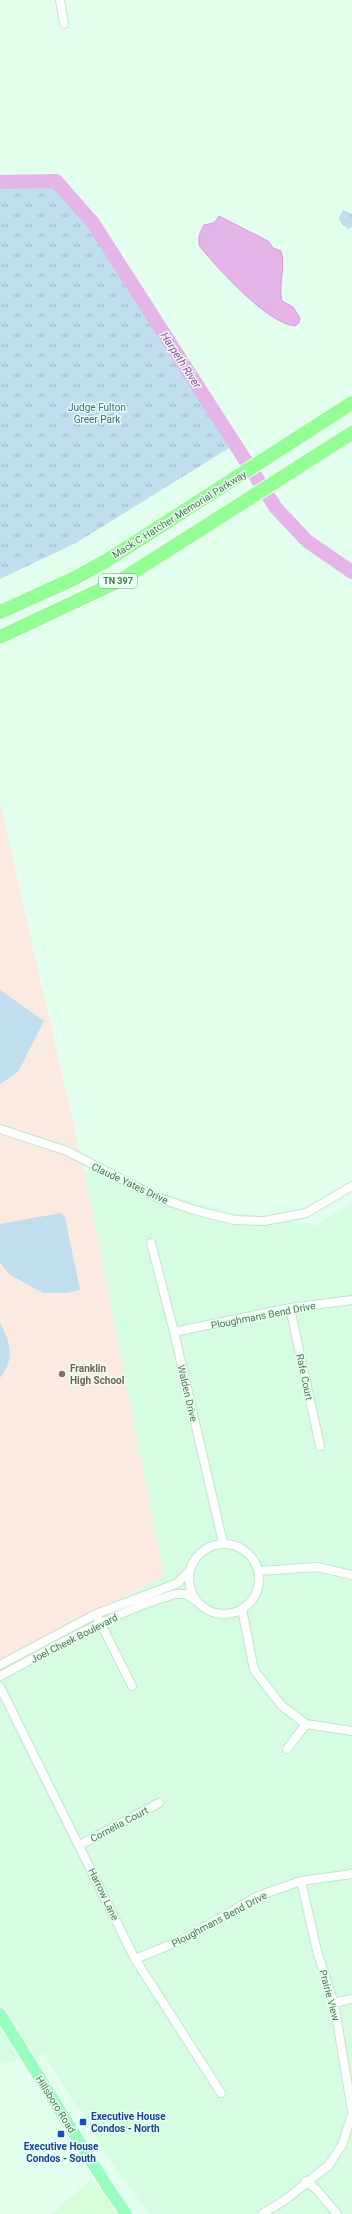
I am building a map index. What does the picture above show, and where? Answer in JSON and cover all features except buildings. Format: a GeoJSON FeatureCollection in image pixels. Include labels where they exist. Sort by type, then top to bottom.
{"type":"FeatureCollection","features":[{"type":"Feature","properties":{"kind":"highway","name":"Mack C Hatcher Memorial Parkway"},"geometry":{"type":"LineString","coordinates":[[0,612],[66,582],[106,561],[352,403]]}},
{"type":"Feature","properties":{"kind":"highway","name":"TN 397"},"geometry":{"type":"LineString","coordinates":[[0,638],[121,580],[230,513],[352,433]]}},
{"type":"Feature","properties":{"kind":"main road","name":"Hillsboro Road"},"geometry":{"type":"LineString","coordinates":[[0,2014],[108,2188],[126,2214]]}},
{"type":"Feature","properties":{"kind":"street"},"geometry":{"type":"LineString","coordinates":[[60,0],[64,24]]}},
{"type":"Feature","properties":{"kind":"street","name":"Claude Yates Drive"},"geometry":{"type":"LineString","coordinates":[[0,1129],[67,1151],[156,1197],[194,1210],[234,1220],[264,1221],[306,1213],[352,1186]]}},
{"type":"Feature","properties":{"kind":"street","name":"Walden Drive"},"geometry":{"type":"LineString","coordinates":[[151,1243],[174,1332],[223,1543]]}},
{"type":"Feature","properties":{"kind":"street","name":"Ploughmans Bend Drive"},"geometry":{"type":"LineString","coordinates":[[174,1332],[290,1308],[352,1300]]}},
{"type":"Feature","properties":{"kind":"street","name":"Rafe Court"},"geometry":{"type":"LineString","coordinates":[[290,1308],[320,1446]]}},
{"type":"Feature","properties":{"kind":"street"},"geometry":{"type":"LineString","coordinates":[[223,1543],[236,1545],[246,1551],[254,1559],[259,1571],[257,1591],[251,1602],[242,1609],[222,1614],[206,1610],[195,1600],[188,1585],[189,1572],[194,1559],[204,1549],[223,1543]]}},
{"type":"Feature","properties":{"kind":"street"},"geometry":{"type":"LineString","coordinates":[[259,1571],[317,1567],[352,1575]]}},
{"type":"Feature","properties":{"kind":"street","name":"Joel Cheek Boulevard"},"geometry":{"type":"LineString","coordinates":[[0,1665],[96,1614],[178,1583],[189,1572]]}},
{"type":"Feature","properties":{"kind":"street","name":"Joel Cheek Boulevard"},"geometry":{"type":"LineString","coordinates":[[0,1676],[100,1622],[176,1594],[185,1594],[195,1600]]}},
{"type":"Feature","properties":{"kind":"street"},"geometry":{"type":"LineString","coordinates":[[242,1609],[254,1670],[282,1706],[306,1724],[352,1731]]}},
{"type":"Feature","properties":{"kind":"street"},"geometry":{"type":"LineString","coordinates":[[96,1614],[132,1686]]}},
{"type":"Feature","properties":{"kind":"street","name":"Harrow Lane"},"geometry":{"type":"LineString","coordinates":[[0,1688],[80,1845],[135,1959],[221,2093]]}},
{"type":"Feature","properties":{"kind":"street"},"geometry":{"type":"LineString","coordinates":[[287,1749],[306,1724]]}},
{"type":"Feature","properties":{"kind":"street","name":"Cornelia Court"},"geometry":{"type":"LineString","coordinates":[[80,1845],[159,1803]]}},
{"type":"Feature","properties":{"kind":"street","name":"Ploughmans Bend Drive"},"geometry":{"type":"LineString","coordinates":[[135,1959],[182,1940],[258,1896],[301,1881],[352,1874]]}},
{"type":"Feature","properties":{"kind":"street","name":"Prairie View"},"geometry":{"type":"LineString","coordinates":[[301,1881],[317,1951],[334,2003],[352,2111]]}},
{"type":"Feature","properties":{"kind":"street"},"geometry":{"type":"LineString","coordinates":[[334,2003],[352,1999]]}},
{"type":"Feature","properties":{"kind":"street"},"geometry":{"type":"LineString","coordinates":[[262,2214],[285,2200],[306,2181],[329,2165],[342,2145],[352,2114]]}},
{"type":"Feature","properties":{"kind":"street"},"geometry":{"type":"LineString","coordinates":[[306,2181],[316,2189],[337,2214]]}},
{"type":"Feature","properties":{"kind":"shaded area"},"geometry":{"type":"Polygon","coordinates":[[[219,216],[268,241],[273,248],[281,251],[283,263],[281,288],[282,301],[293,307],[300,318],[299,323],[295,326],[283,323],[257,305],[231,281],[200,247],[199,236],[204,225],[214,223],[219,216]]]}},
{"type":"Feature","properties":{"kind":"shaded area","name":"Franklin High School"},"geometry":{"type":"Polygon","coordinates":[[[0,802],[84,1171],[164,1576],[0,1662],[0,802]]]}},
{"type":"Feature","properties":{"kind":"shaded area"},"geometry":{"type":"Polygon","coordinates":[[[84,1171],[233,1213],[317,1225],[352,1203],[352,2214],[149,2214],[111,2161],[44,2054],[0,2064],[0,1662],[164,1576],[84,1171]]]}},
{"type":"Feature","properties":{"kind":"shaded area"},"geometry":{"type":"Polygon","coordinates":[[[92,2178],[119,2214],[52,2214],[92,2178]]]}},
{"type":"Feature","properties":{"kind":"green space","name":"Judge Fulton Greer Park"},"geometry":{"type":"Polygon","coordinates":[[[10,181],[56,181],[93,223],[162,329],[229,448],[76,543],[0,579],[0,184],[10,181]]]}},
{"type":"Feature","properties":{"kind":"green space"},"geometry":{"type":"Polygon","coordinates":[[[343,210],[352,214],[352,227],[348,229],[341,223],[339,218],[343,210]]]}},
{"type":"Feature","properties":{"kind":"green space"},"geometry":{"type":"Polygon","coordinates":[[[0,990],[44,1021],[18,1072],[0,1084],[0,990]]]}},
{"type":"Feature","properties":{"kind":"green space"},"geometry":{"type":"Polygon","coordinates":[[[61,1213],[65,1217],[80,1290],[66,1293],[43,1293],[9,1274],[0,1262],[0,1224],[61,1213]]]}},
{"type":"Feature","properties":{"kind":"green space"},"geometry":{"type":"Polygon","coordinates":[[[0,1323],[7,1337],[10,1351],[8,1364],[0,1378],[0,1323]]]}},
{"type":"Feature","properties":{"kind":"waterway","name":"Harpeth River"},"geometry":{"type":"LineString","coordinates":[[0,182],[56,181],[93,223],[276,508],[307,541],[352,572]]}},
{"type":"Feature","properties":{"kind":"place","name":"Franklin High School"},"geometry":{"type":"Point","coordinates":[62,1374]}},
{"type":"Feature","properties":{"kind":"place","name":"Executive House Condos - North"},"geometry":{"type":"Point","coordinates":[83,2122]}},
{"type":"Feature","properties":{"kind":"place","name":"Executive House Condos - South"},"geometry":{"type":"Point","coordinates":[61,2134]}}]}
